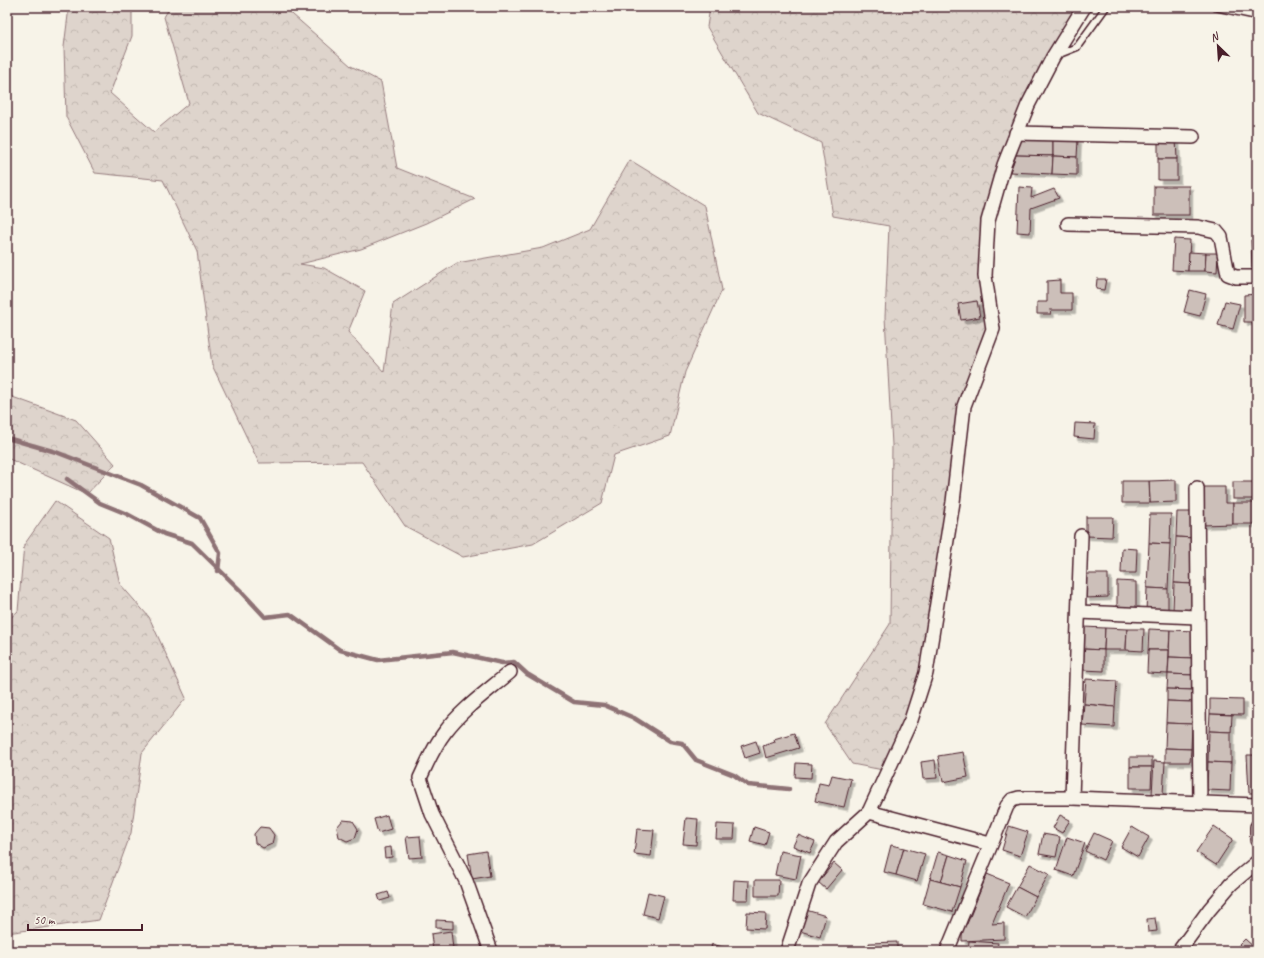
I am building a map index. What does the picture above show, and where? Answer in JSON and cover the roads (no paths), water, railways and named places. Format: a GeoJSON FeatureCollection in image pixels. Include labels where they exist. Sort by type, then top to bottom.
{"type":"FeatureCollection","features":[{"type":"Feature","properties":{"kind":"street"},"geometry":{"type":"LineString","coordinates":[[787,951],[792,941],[809,884],[836,842],[869,812],[911,720],[926,673],[953,502],[964,406],[993,330],[985,276],[988,221],[1004,165],[1028,105],[1053,57],[1084,7]]}},
{"type":"Feature","properties":{"kind":"street"},"geometry":{"type":"LineString","coordinates":[[1016,133],[1193,137]]}},
{"type":"Feature","properties":{"kind":"street"},"geometry":{"type":"LineString","coordinates":[[1068,224],[1198,227],[1216,231],[1221,237],[1228,274],[1236,277],[1257,277]]}},
{"type":"Feature","properties":{"kind":"street"},"geometry":{"type":"LineString","coordinates":[[1197,488],[1197,617],[1200,672],[1200,803]]}},
{"type":"Feature","properties":{"kind":"street"},"geometry":{"type":"LineString","coordinates":[[1072,798],[1081,536]]}},
{"type":"Feature","properties":{"kind":"street"},"geometry":{"type":"LineString","coordinates":[[1079,612],[1197,617]]}},
{"type":"Feature","properties":{"kind":"street"},"geometry":{"type":"LineString","coordinates":[[491,951],[466,881],[432,814],[420,778],[432,752],[445,732],[466,710],[510,672]]}},
{"type":"Feature","properties":{"kind":"street"},"geometry":{"type":"LineString","coordinates":[[947,951],[990,844],[1007,806],[1012,800],[1019,798],[1072,798],[1257,805]]}},
{"type":"Feature","properties":{"kind":"street"},"geometry":{"type":"LineString","coordinates":[[869,812],[990,844]]}},
{"type":"Feature","properties":{"kind":"street"},"geometry":{"type":"LineString","coordinates":[[1257,827],[1257,840]]}},
{"type":"Feature","properties":{"kind":"street"},"geometry":{"type":"LineString","coordinates":[[1179,951],[1209,910],[1231,884],[1257,862]]}},
{"type":"Feature","properties":{"kind":"lane"},"geometry":{"type":"LineString","coordinates":[[1053,57],[1077,47],[1106,7]]}},
{"type":"Feature","properties":{"kind":"lane"},"geometry":{"type":"LineString","coordinates":[[1215,7],[1257,16]]}},
{"type":"Feature","properties":{"kind":"waterway"},"geometry":{"type":"LineString","coordinates":[[7,438],[56,452],[141,485],[200,518],[220,553],[218,571]]}},
{"type":"Feature","properties":{"kind":"waterway"},"geometry":{"type":"LineString","coordinates":[[67,479],[100,503],[127,514],[164,534],[192,543],[265,617],[290,614],[340,650],[378,660],[453,652],[502,663],[514,662],[527,674],[574,702],[604,705],[634,718],[670,741],[682,743],[696,760],[734,775],[748,785],[789,789]]}}]}
